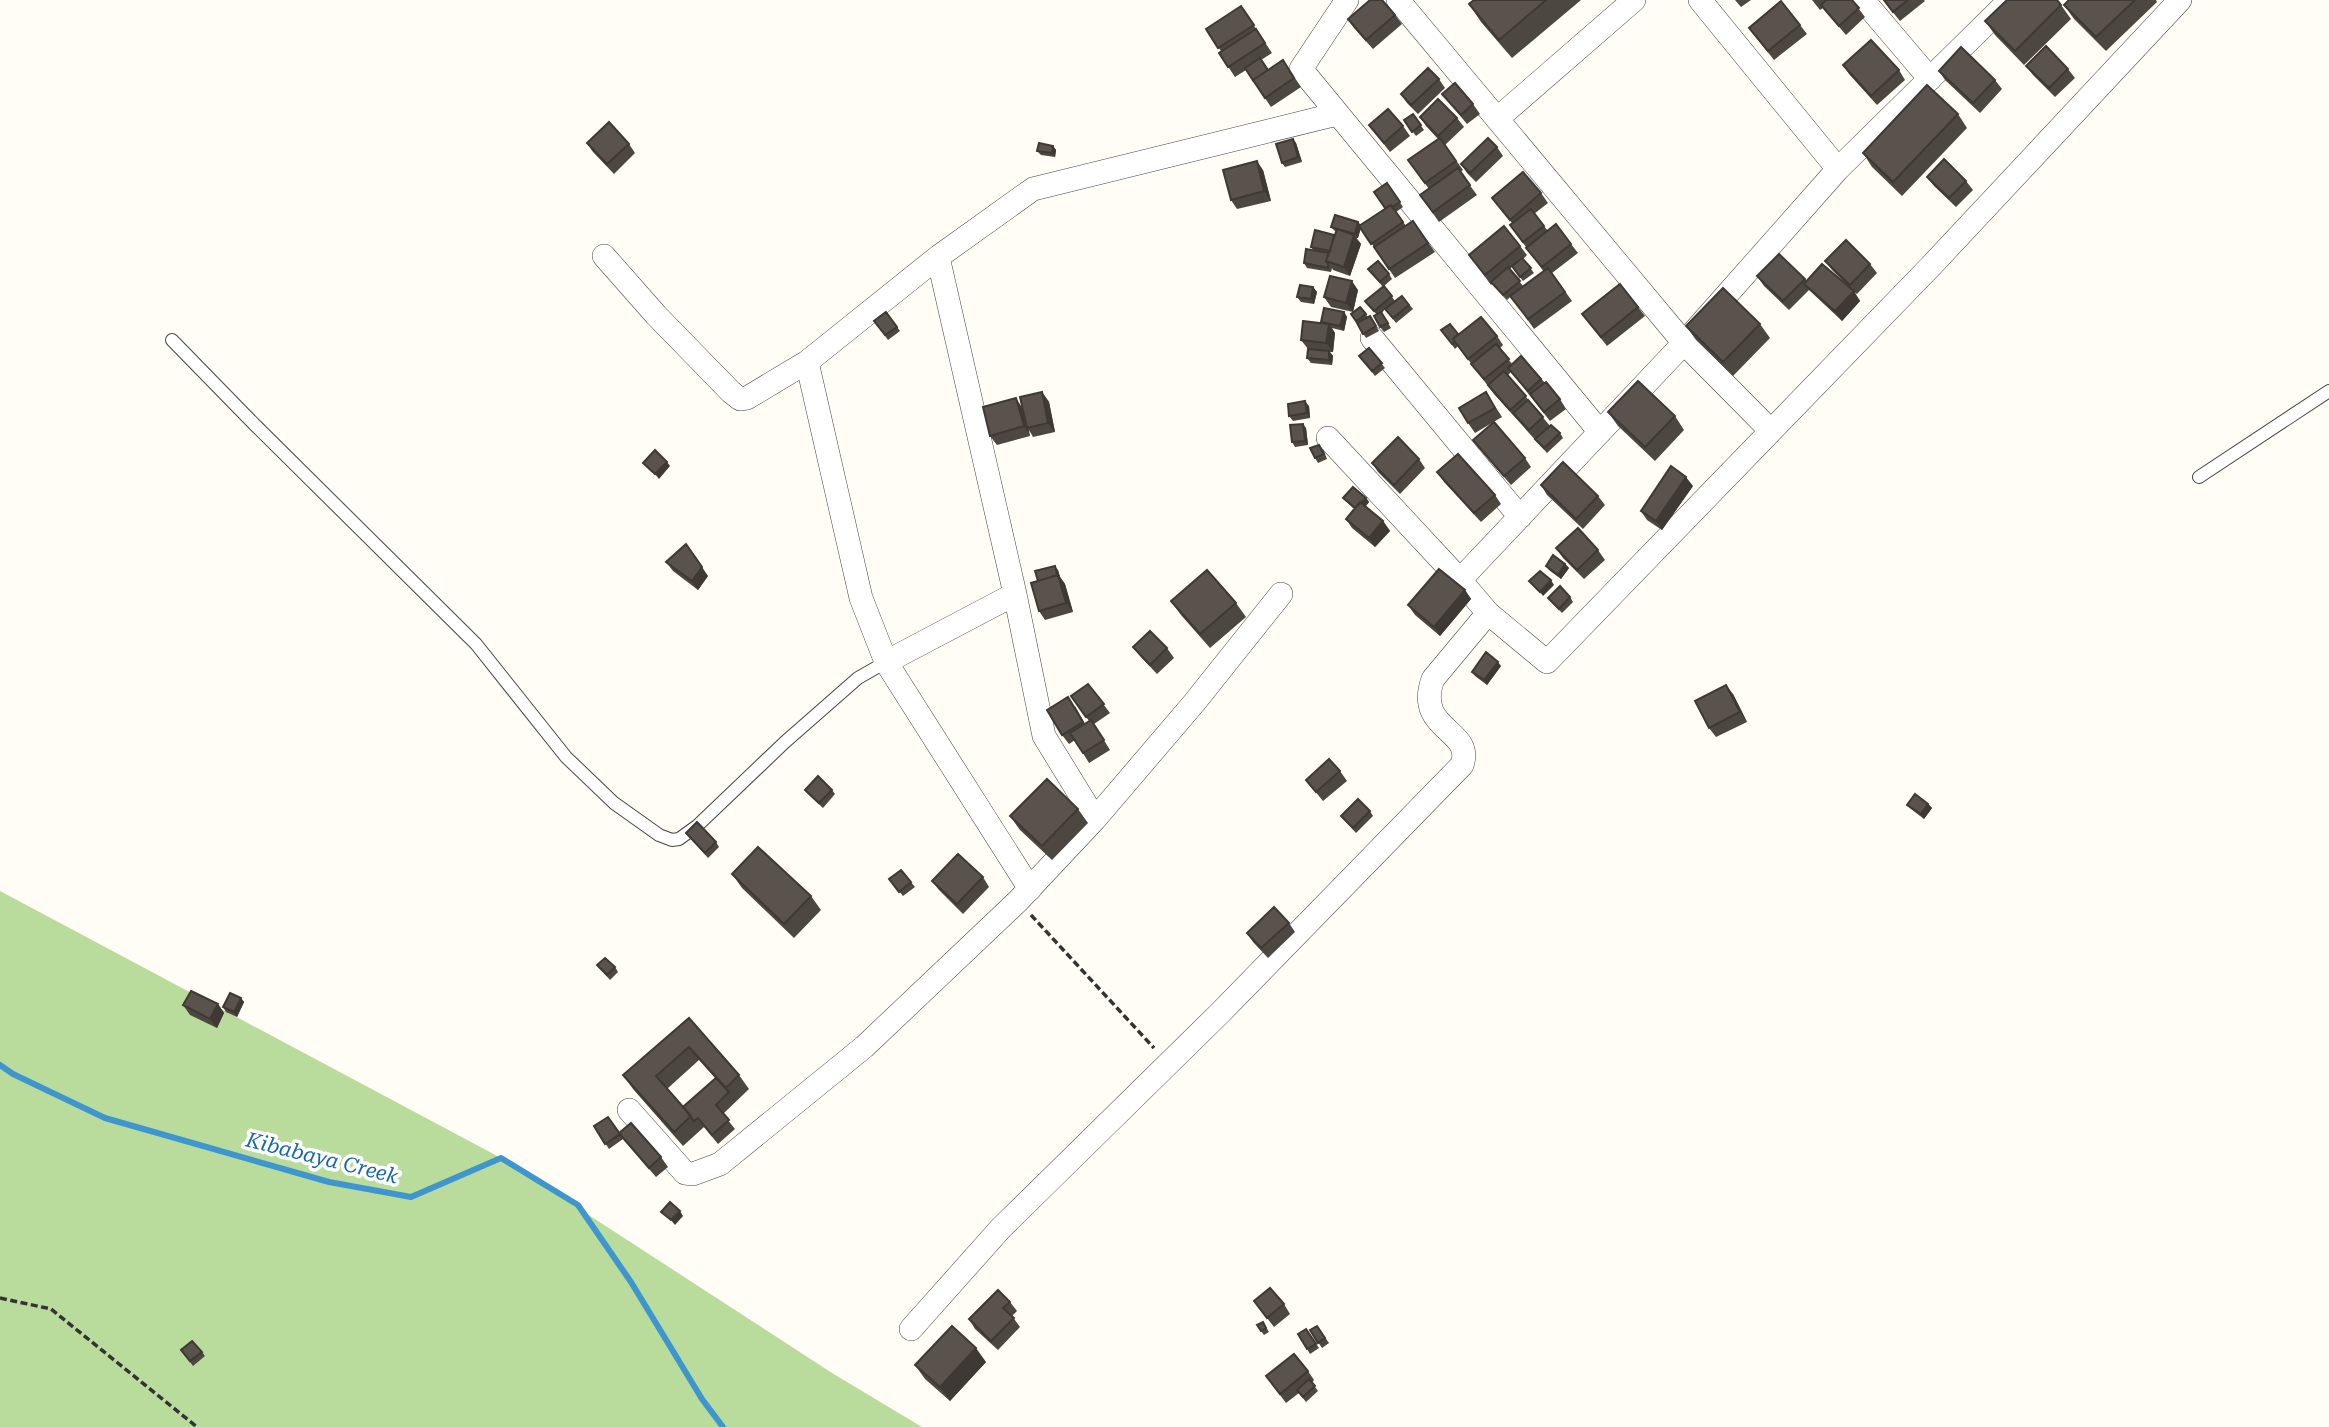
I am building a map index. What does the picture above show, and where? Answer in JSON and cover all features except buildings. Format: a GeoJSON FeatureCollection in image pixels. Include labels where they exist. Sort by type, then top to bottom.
{"type":"FeatureCollection","features":[{"type":"Feature","properties":{"kind":"street"},"geometry":{"type":"LineString","coordinates":[[1347,0],[1301,69],[1600,432]]}},
{"type":"Feature","properties":{"kind":"street"},"geometry":{"type":"LineString","coordinates":[[1398,0],[1684,343],[1771,431]]}},
{"type":"Feature","properties":{"kind":"street"},"geometry":{"type":"LineString","coordinates":[[1497,118],[1633,0]]}},
{"type":"Feature","properties":{"kind":"street"},"geometry":{"type":"LineString","coordinates":[[1700,0],[1838,169]]}},
{"type":"Feature","properties":{"kind":"street"},"geometry":{"type":"LineString","coordinates":[[1863,0],[1930,79]]}},
{"type":"Feature","properties":{"kind":"street"},"geometry":{"type":"LineString","coordinates":[[1460,580],[1684,343],[1838,169],[2010,0]]}},
{"type":"Feature","properties":{"kind":"street"},"geometry":{"type":"LineString","coordinates":[[1328,438],[1488,613],[1547,662],[1931,266],[2180,0]]}},
{"type":"Feature","properties":{"kind":"street"},"geometry":{"type":"LineString","coordinates":[[604,256],[656,315],[740,399],[747,398],[807,362],[938,257],[1034,189],[1337,114]]}},
{"type":"Feature","properties":{"kind":"street"},"geometry":{"type":"LineString","coordinates":[[938,257],[1015,594],[1044,736],[1095,819]]}},
{"type":"Feature","properties":{"kind":"street"},"geometry":{"type":"LineString","coordinates":[[1371,338],[1520,517]]}},
{"type":"Feature","properties":{"kind":"street"},"geometry":{"type":"LineString","coordinates":[[807,362],[861,598],[886,662],[1024,895]]}},
{"type":"Feature","properties":{"kind":"street"},"geometry":{"type":"LineString","coordinates":[[886,662],[1015,594]]}},
{"type":"Feature","properties":{"kind":"street"},"geometry":{"type":"LineString","coordinates":[[629,1110],[685,1173],[694,1174],[720,1164],[864,1047],[1024,895],[1095,819],[1194,703],[1281,594]]}},
{"type":"Feature","properties":{"kind":"street"},"geometry":{"type":"LineString","coordinates":[[911,1329],[1002,1228],[1220,1013],[1462,765],[1464,749],[1460,741],[1435,719],[1428,704],[1429,690],[1433,678],[1488,613]]}},
{"type":"Feature","properties":{"kind":"lane"},"geometry":{"type":"LineString","coordinates":[[172,340],[285,456],[476,644],[566,757],[614,803],[666,838],[679,839],[697,826],[795,733],[858,678],[886,662]]}},
{"type":"Feature","properties":{"kind":"lane"},"geometry":{"type":"LineString","coordinates":[[2199,477],[2329,391]]}},
{"type":"Feature","properties":{"kind":"path"},"geometry":{"type":"LineString","coordinates":[[1024,895],[1167,1063]]}},
{"type":"Feature","properties":{"kind":"path"},"geometry":{"type":"LineString","coordinates":[[0,1297],[51,1309],[197,1427]]}},
{"type":"Feature","properties":{"kind":"green space"},"geometry":{"type":"Polygon","coordinates":[[[0,891],[501,1158],[832,1373],[922,1427],[0,1427],[0,891]]]}},
{"type":"Feature","properties":{"kind":"waterway","name":"Kibabaya Creek"},"geometry":{"type":"LineString","coordinates":[[0,1065],[13,1074],[105,1118],[329,1182],[411,1197],[501,1158],[578,1205],[631,1282],[702,1399],[723,1427]]}}]}
